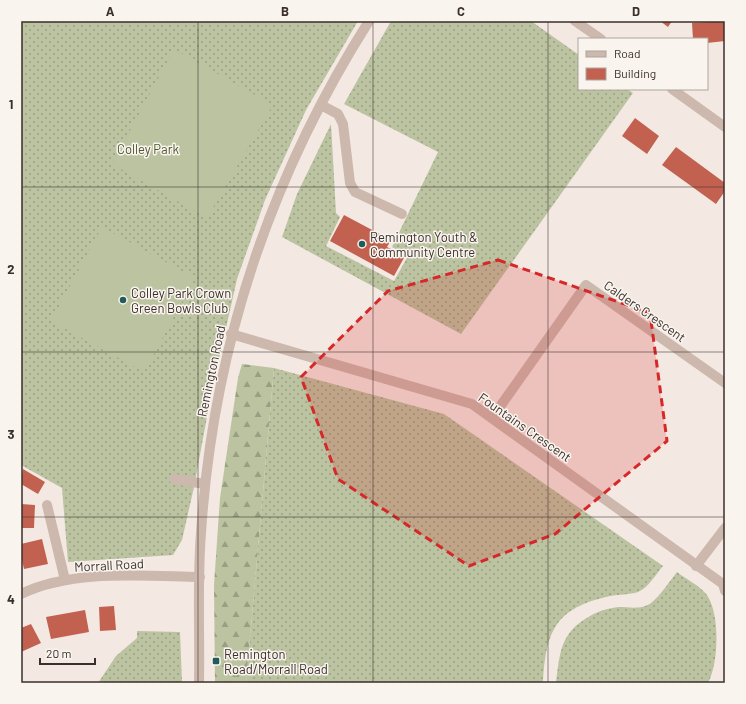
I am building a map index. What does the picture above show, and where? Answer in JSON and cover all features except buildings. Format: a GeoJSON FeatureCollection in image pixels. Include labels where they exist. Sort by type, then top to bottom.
{"type":"FeatureCollection","features":[{"type":"Feature","properties":{"kind":"street","name":"Remington Road"},"geometry":{"type":"LineString","coordinates":[[199,683],[200,534],[214,420],[231,334],[268,217],[291,165],[321,105],[369,21]]}},
{"type":"Feature","properties":{"kind":"street"},"geometry":{"type":"LineString","coordinates":[[575,21],[600,38]]}},
{"type":"Feature","properties":{"kind":"street"},"geometry":{"type":"LineString","coordinates":[[673,90],[725,126]]}},
{"type":"Feature","properties":{"kind":"street"},"geometry":{"type":"LineString","coordinates":[[321,105],[338,114],[343,124],[350,183],[355,192],[402,214]]}},
{"type":"Feature","properties":{"kind":"street","name":"Calders Crescent"},"geometry":{"type":"LineString","coordinates":[[492,418],[586,285],[725,382]]}},
{"type":"Feature","properties":{"kind":"street","name":"Fountains Crescent"},"geometry":{"type":"LineString","coordinates":[[231,334],[472,404],[723,584],[725,591]]}},
{"type":"Feature","properties":{"kind":"street"},"geometry":{"type":"LineString","coordinates":[[174,478],[205,484]]}},
{"type":"Feature","properties":{"kind":"street"},"geometry":{"type":"LineString","coordinates":[[47,505],[65,580]]}},
{"type":"Feature","properties":{"kind":"street"},"geometry":{"type":"LineString","coordinates":[[696,566],[725,528]]}},
{"type":"Feature","properties":{"kind":"street","name":"Morrall Road"},"geometry":{"type":"LineString","coordinates":[[21,594],[65,580],[107,576],[200,577]]}},
{"type":"Feature","properties":{"kind":"highlighted area"},"geometry":{"type":"Polygon","coordinates":[[[498,260],[650,313],[667,441],[555,534],[469,566],[338,479],[301,377],[388,291],[498,260]]]}},
{"type":"Feature","properties":{"kind":"green space","name":"Colley Park"},"geometry":{"type":"Polygon","coordinates":[[[21,21],[358,21],[306,110],[265,200],[237,279],[211,395],[194,487],[182,540],[173,555],[68,562],[62,488],[21,465],[21,21]]]}},
{"type":"Feature","properties":{"kind":"green space"},"geometry":{"type":"Polygon","coordinates":[[[391,21],[531,21],[578,54],[578,90],[628,90],[633,93],[461,334],[282,237],[297,194],[331,124],[336,213],[340,217],[326,246],[394,281],[408,256],[392,247],[438,152],[344,104],[391,21]]]}},
{"type":"Feature","properties":{"kind":"green space"},"geometry":{"type":"Polygon","coordinates":[[[174,49],[273,105],[207,218],[112,164],[174,49]]]}},
{"type":"Feature","properties":{"kind":"green space","name":"Colley Park Crown Green Bowls Club"},"geometry":{"type":"Polygon","coordinates":[[[102,227],[195,278],[144,372],[51,321],[102,227]]]}},
{"type":"Feature","properties":{"kind":"green space"},"geometry":{"type":"Polygon","coordinates":[[[242,364],[274,368],[246,683],[215,683],[214,585],[220,498],[238,378],[242,364]]]}},
{"type":"Feature","properties":{"kind":"green space"},"geometry":{"type":"Polygon","coordinates":[[[274,368],[444,414],[663,566],[648,584],[638,592],[610,596],[591,601],[577,607],[565,615],[557,624],[551,636],[544,665],[543,683],[246,683],[274,368]]]}},
{"type":"Feature","properties":{"kind":"green space"},"geometry":{"type":"Polygon","coordinates":[[[677,572],[704,592],[711,603],[716,626],[716,651],[712,674],[708,683],[556,683],[563,644],[567,636],[580,622],[596,613],[611,608],[644,607],[658,596],[677,572]]]}},
{"type":"Feature","properties":{"kind":"green space"},"geometry":{"type":"Polygon","coordinates":[[[137,631],[180,632],[182,683],[98,683],[116,656],[137,638],[137,631]]]}},
{"type":"Feature","properties":{"kind":"place","name":"Remington Youth & Community Centre"},"geometry":{"type":"Point","coordinates":[362,244]}},
{"type":"Feature","properties":{"kind":"place","name":"Colley Park Crown Green Bowls Club"},"geometry":{"type":"Point","coordinates":[123,300]}},
{"type":"Feature","properties":{"kind":"place","name":"Remington Road/Morrall Road"},"geometry":{"type":"Point","coordinates":[216,661]}}]}
